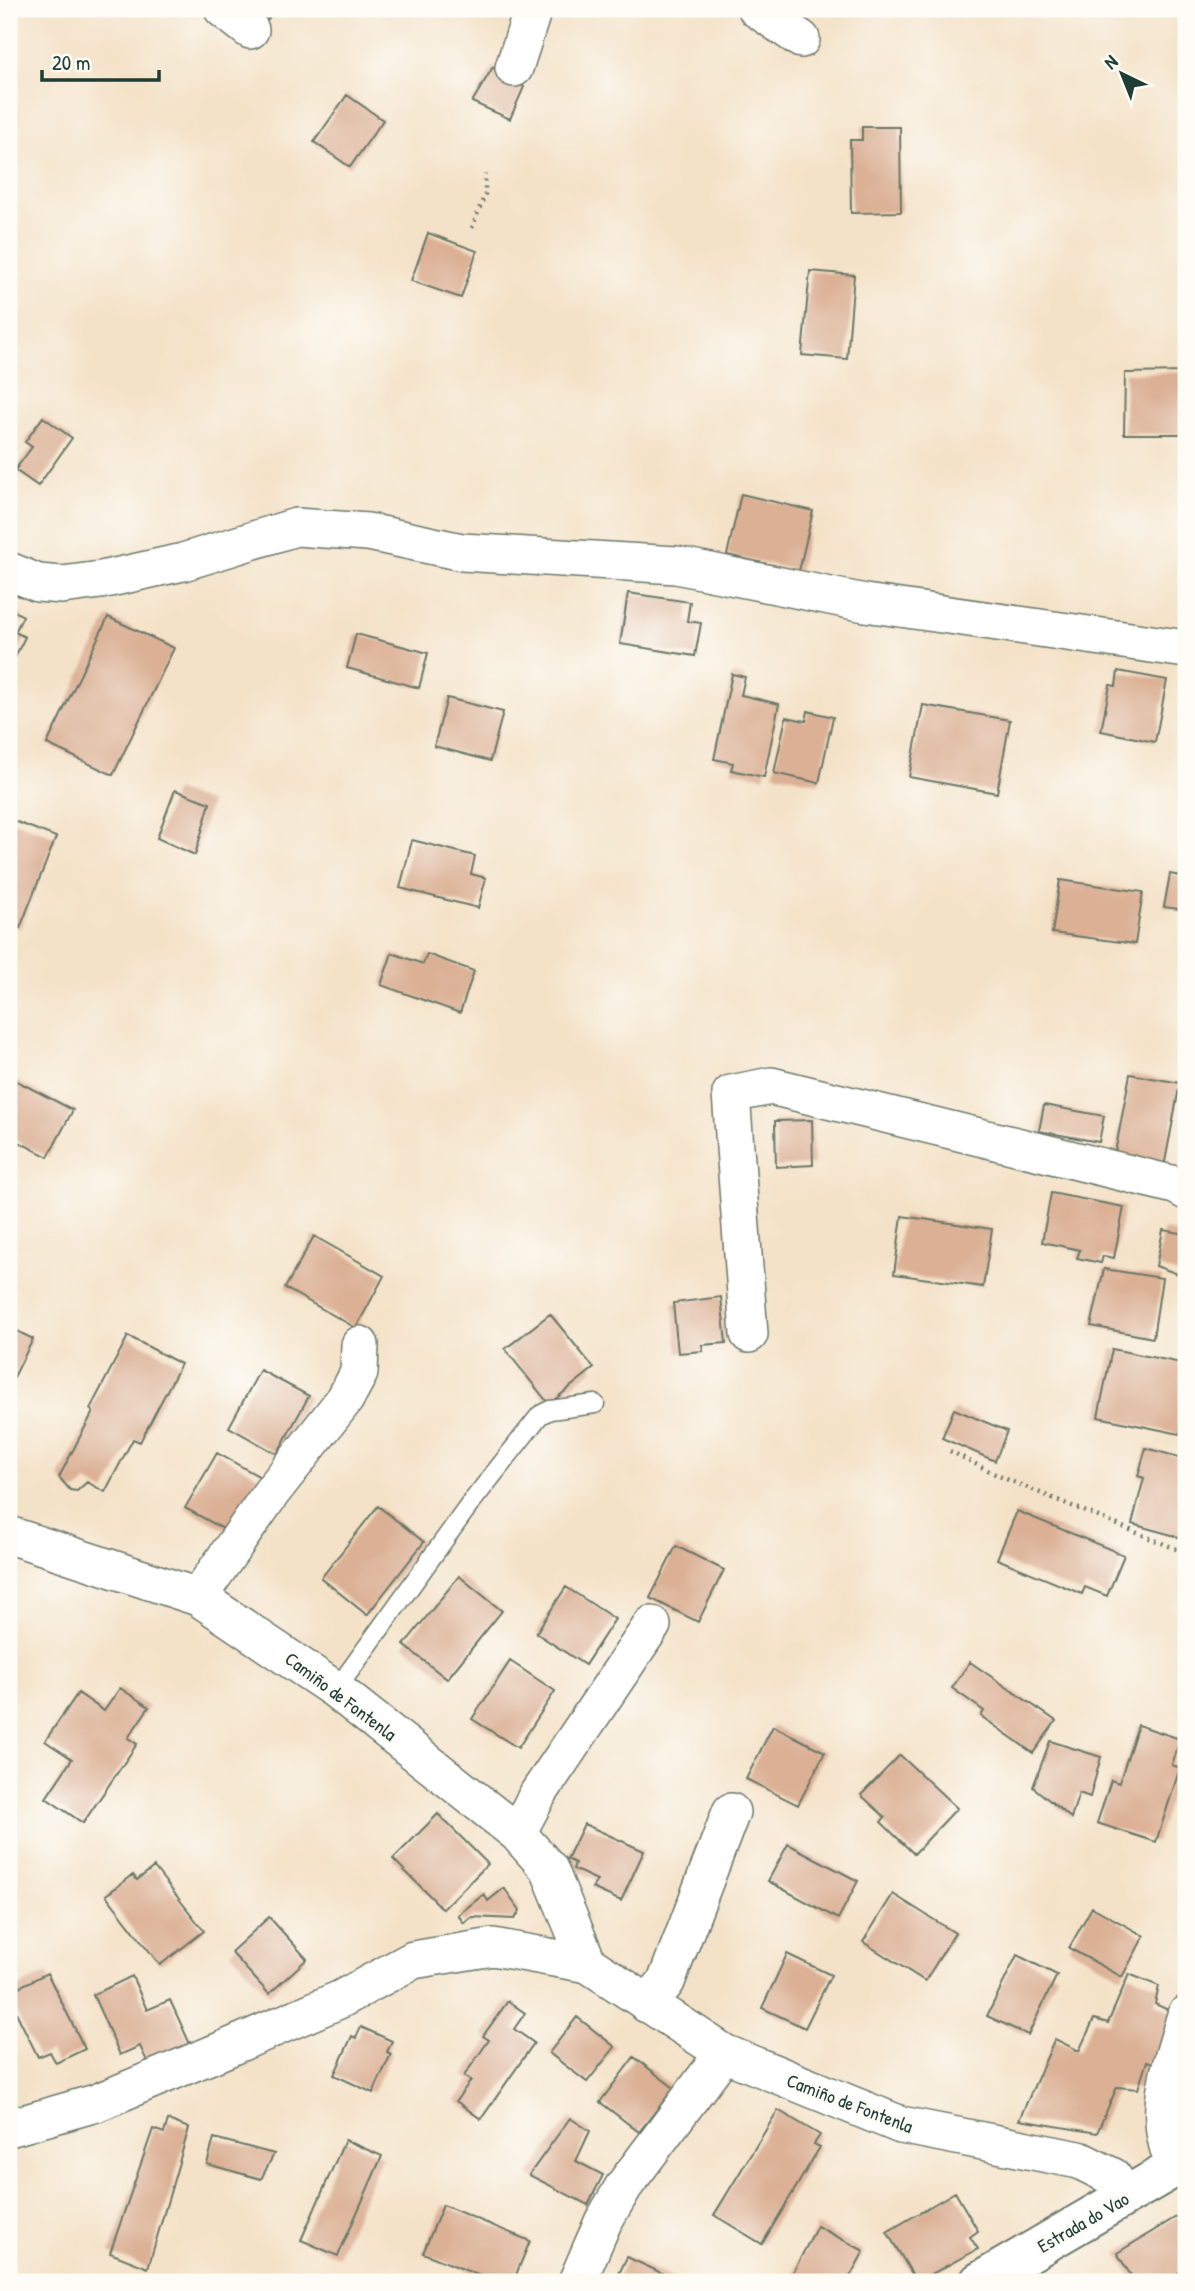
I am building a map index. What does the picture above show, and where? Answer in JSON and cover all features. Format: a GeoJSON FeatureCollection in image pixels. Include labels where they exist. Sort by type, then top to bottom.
{"type":"FeatureCollection","features":[{"type":"Feature","properties":{"kind":"street"},"geometry":{"type":"LineString","coordinates":[[514,68],[533,9]]}},
{"type":"Feature","properties":{"kind":"street"},"geometry":{"type":"LineString","coordinates":[[757,9],[801,39]]}},
{"type":"Feature","properties":{"kind":"street"},"geometry":{"type":"LineString","coordinates":[[9,570],[38,583],[62,586],[183,562],[296,527],[368,532],[462,552],[676,565],[865,603],[1186,649]]}},
{"type":"Feature","properties":{"kind":"street"},"geometry":{"type":"LineString","coordinates":[[749,1334],[731,1094],[771,1086],[1175,1185],[1186,1191]]}},
{"type":"Feature","properties":{"kind":"street"},"geometry":{"type":"LineString","coordinates":[[198,1597],[271,1493],[345,1399],[359,1373],[359,1345]]}},
{"type":"Feature","properties":{"kind":"street","name":"Camiño de Fontenla"},"geometry":{"type":"LineString","coordinates":[[9,1535],[198,1597],[336,1690],[517,1833],[550,1869],[587,1964]]}},
{"type":"Feature","properties":{"kind":"street"},"geometry":{"type":"LineString","coordinates":[[517,1833],[538,1794],[652,1625]]}},
{"type":"Feature","properties":{"kind":"street"},"geometry":{"type":"LineString","coordinates":[[647,2004],[666,1982],[731,1812]]}},
{"type":"Feature","properties":{"kind":"street","name":"Camiño de Fontenla"},"geometry":{"type":"LineString","coordinates":[[9,2128],[96,2103],[341,1999],[413,1960],[493,1947],[587,1964],[724,2053],[901,2125],[1079,2160],[1113,2177],[1125,2197]]}},
{"type":"Feature","properties":{"kind":"street"},"geometry":{"type":"LineString","coordinates":[[1181,2164],[1165,2145],[1161,2117],[1186,2015]]}},
{"type":"Feature","properties":{"kind":"street"},"geometry":{"type":"LineString","coordinates":[[577,2282],[603,2222],[624,2186],[724,2053]]}},
{"type":"Feature","properties":{"kind":"street","name":"Estrada do Vao"},"geometry":{"type":"LineString","coordinates":[[979,2282],[1181,2164]]}},
{"type":"Feature","properties":{"kind":"lane"},"geometry":{"type":"LineString","coordinates":[[336,1690],[470,1504],[540,1415],[550,1410],[595,1404]]}},
{"type":"Feature","properties":{"kind":"path"},"geometry":{"type":"LineString","coordinates":[[472,228],[485,194],[485,174]]}},
{"type":"Feature","properties":{"kind":"path"},"geometry":{"type":"LineString","coordinates":[[950,1451],[999,1476],[1186,1553]]}},
{"type":"Feature","properties":{"kind":"building"},"geometry":{"type":"Polygon","coordinates":[[[240,9],[275,9],[263,26],[240,9]]]}},
{"type":"Feature","properties":{"kind":"building"},"geometry":{"type":"Polygon","coordinates":[[[493,67],[524,87],[510,119],[472,102],[493,67]]]}},
{"type":"Feature","properties":{"kind":"building"},"geometry":{"type":"Polygon","coordinates":[[[347,95],[383,120],[350,167],[314,142],[347,95]]]}},
{"type":"Feature","properties":{"kind":"building"},"geometry":{"type":"Polygon","coordinates":[[[862,127],[900,127],[901,212],[851,213],[850,140],[862,140],[862,127]]]}},
{"type":"Feature","properties":{"kind":"building"},"geometry":{"type":"Polygon","coordinates":[[[428,233],[477,251],[461,298],[411,281],[428,233]]]}},
{"type":"Feature","properties":{"kind":"building"},"geometry":{"type":"Polygon","coordinates":[[[810,271],[854,275],[847,359],[802,355],[810,271]]]}},
{"type":"Feature","properties":{"kind":"building"},"geometry":{"type":"Polygon","coordinates":[[[1186,372],[1186,434],[1124,434],[1125,373],[1186,372]]]}},
{"type":"Feature","properties":{"kind":"building"},"geometry":{"type":"Polygon","coordinates":[[[43,417],[72,438],[38,486],[15,470],[32,447],[25,442],[43,417]]]}},
{"type":"Feature","properties":{"kind":"building"},"geometry":{"type":"Polygon","coordinates":[[[741,494],[813,511],[799,571],[727,555],[741,494]]]}},
{"type":"Feature","properties":{"kind":"building"},"geometry":{"type":"Polygon","coordinates":[[[628,593],[690,602],[687,621],[701,623],[695,656],[620,644],[628,593]]]}},
{"type":"Feature","properties":{"kind":"building"},"geometry":{"type":"Polygon","coordinates":[[[9,608],[23,616],[15,632],[25,637],[9,669],[9,608]]]}},
{"type":"Feature","properties":{"kind":"building"},"geometry":{"type":"Polygon","coordinates":[[[108,617],[174,648],[113,775],[47,744],[108,617]]]}},
{"type":"Feature","properties":{"kind":"building"},"geometry":{"type":"Polygon","coordinates":[[[356,634],[428,653],[419,688],[347,668],[356,634]]]}},
{"type":"Feature","properties":{"kind":"building"},"geometry":{"type":"Polygon","coordinates":[[[1118,671],[1167,680],[1155,742],[1101,731],[1110,685],[1116,686],[1118,671]]]}},
{"type":"Feature","properties":{"kind":"building"},"geometry":{"type":"Polygon","coordinates":[[[732,674],[745,677],[741,695],[779,704],[764,777],[731,770],[733,763],[714,759],[732,674]]]}},
{"type":"Feature","properties":{"kind":"building"},"geometry":{"type":"Polygon","coordinates":[[[447,698],[503,712],[490,761],[434,746],[447,698]]]}},
{"type":"Feature","properties":{"kind":"building"},"geometry":{"type":"Polygon","coordinates":[[[923,705],[1010,720],[997,793],[909,777],[923,705]]]}},
{"type":"Feature","properties":{"kind":"building"},"geometry":{"type":"Polygon","coordinates":[[[808,711],[833,717],[819,783],[774,773],[786,717],[806,721],[808,711]]]}},
{"type":"Feature","properties":{"kind":"building"},"geometry":{"type":"Polygon","coordinates":[[[175,790],[210,803],[195,855],[157,838],[175,790]]]}},
{"type":"Feature","properties":{"kind":"building"},"geometry":{"type":"Polygon","coordinates":[[[9,819],[56,837],[20,928],[9,924],[9,819]]]}},
{"type":"Feature","properties":{"kind":"building"},"geometry":{"type":"Polygon","coordinates":[[[412,840],[475,856],[471,874],[486,878],[478,908],[400,888],[412,840]]]}},
{"type":"Feature","properties":{"kind":"building"},"geometry":{"type":"Polygon","coordinates":[[[1170,874],[1186,877],[1186,910],[1164,907],[1170,874]]]}},
{"type":"Feature","properties":{"kind":"building"},"geometry":{"type":"Polygon","coordinates":[[[1060,880],[1143,892],[1135,944],[1052,933],[1060,880]]]}},
{"type":"Feature","properties":{"kind":"building"},"geometry":{"type":"Polygon","coordinates":[[[392,953],[423,964],[427,954],[474,971],[460,1013],[381,985],[392,953]]]}},
{"type":"Feature","properties":{"kind":"building"},"geometry":{"type":"Polygon","coordinates":[[[1130,1074],[1180,1083],[1164,1167],[1114,1158],[1130,1074]]]}},
{"type":"Feature","properties":{"kind":"building"},"geometry":{"type":"Polygon","coordinates":[[[9,1077],[73,1110],[48,1157],[9,1137],[9,1077]]]}},
{"type":"Feature","properties":{"kind":"building"},"geometry":{"type":"Polygon","coordinates":[[[1044,1105],[1104,1116],[1099,1142],[1039,1131],[1044,1105]]]}},
{"type":"Feature","properties":{"kind":"building"},"geometry":{"type":"Polygon","coordinates":[[[812,1120],[813,1165],[776,1167],[775,1121],[812,1120]]]}},
{"type":"Feature","properties":{"kind":"building"},"geometry":{"type":"Polygon","coordinates":[[[1051,1193],[1124,1207],[1114,1258],[1103,1256],[1101,1263],[1077,1258],[1080,1250],[1042,1242],[1051,1193]]]}},
{"type":"Feature","properties":{"kind":"building"},"geometry":{"type":"Polygon","coordinates":[[[902,1216],[992,1229],[983,1287],[894,1274],[902,1216]]]}},
{"type":"Feature","properties":{"kind":"building"},"geometry":{"type":"Polygon","coordinates":[[[1163,1230],[1186,1234],[1186,1277],[1156,1266],[1163,1230]]]}},
{"type":"Feature","properties":{"kind":"building"},"geometry":{"type":"Polygon","coordinates":[[[314,1236],[384,1276],[356,1328],[285,1288],[314,1236]]]}},
{"type":"Feature","properties":{"kind":"building"},"geometry":{"type":"Polygon","coordinates":[[[1104,1269],[1162,1278],[1153,1338],[1091,1326],[1104,1269]]]}},
{"type":"Feature","properties":{"kind":"building"},"geometry":{"type":"Polygon","coordinates":[[[721,1297],[726,1343],[702,1345],[703,1351],[678,1353],[673,1303],[721,1297]]]}},
{"type":"Feature","properties":{"kind":"building"},"geometry":{"type":"Polygon","coordinates":[[[550,1314],[594,1368],[549,1404],[505,1349],[550,1314]]]}},
{"type":"Feature","properties":{"kind":"building"},"geometry":{"type":"Polygon","coordinates":[[[9,1327],[33,1339],[9,1387],[9,1327]]]}},
{"type":"Feature","properties":{"kind":"building"},"geometry":{"type":"Polygon","coordinates":[[[128,1336],[181,1364],[140,1442],[133,1439],[105,1492],[87,1482],[77,1491],[70,1490],[59,1477],[128,1336]]]}},
{"type":"Feature","properties":{"kind":"building"},"geometry":{"type":"Polygon","coordinates":[[[1112,1349],[1186,1364],[1186,1403],[1180,1434],[1098,1417],[1112,1349]]]}},
{"type":"Feature","properties":{"kind":"building"},"geometry":{"type":"Polygon","coordinates":[[[260,1370],[309,1396],[277,1454],[229,1427],[260,1370]]]}},
{"type":"Feature","properties":{"kind":"building"},"geometry":{"type":"Polygon","coordinates":[[[954,1409],[1007,1431],[995,1461],[942,1438],[954,1409]]]}},
{"type":"Feature","properties":{"kind":"building"},"geometry":{"type":"Polygon","coordinates":[[[1146,1448],[1186,1459],[1186,1539],[1132,1524],[1144,1478],[1138,1476],[1146,1448]]]}},
{"type":"Feature","properties":{"kind":"building"},"geometry":{"type":"Polygon","coordinates":[[[217,1453],[260,1477],[229,1532],[185,1508],[217,1453]]]}},
{"type":"Feature","properties":{"kind":"building"},"geometry":{"type":"Polygon","coordinates":[[[378,1506],[424,1542],[367,1615],[321,1578],[378,1506]]]}},
{"type":"Feature","properties":{"kind":"building"},"geometry":{"type":"Polygon","coordinates":[[[1017,1511],[1124,1555],[1107,1596],[1085,1587],[1082,1594],[997,1559],[1017,1511]]]}},
{"type":"Feature","properties":{"kind":"building"},"geometry":{"type":"Polygon","coordinates":[[[676,1546],[724,1570],[698,1622],[650,1598],[676,1546]]]}},
{"type":"Feature","properties":{"kind":"building"},"geometry":{"type":"Polygon","coordinates":[[[459,1576],[502,1611],[447,1679],[404,1645],[459,1576]]]}},
{"type":"Feature","properties":{"kind":"building"},"geometry":{"type":"Polygon","coordinates":[[[566,1587],[615,1619],[585,1665],[536,1633],[566,1587]]]}},
{"type":"Feature","properties":{"kind":"building"},"geometry":{"type":"Polygon","coordinates":[[[510,1661],[555,1691],[518,1748],[472,1719],[510,1661]]]}},
{"type":"Feature","properties":{"kind":"building"},"geometry":{"type":"Polygon","coordinates":[[[970,1662],[1056,1721],[1033,1753],[981,1716],[984,1711],[952,1688],[970,1662]]]}},
{"type":"Feature","properties":{"kind":"building"},"geometry":{"type":"Polygon","coordinates":[[[120,1688],[149,1707],[128,1738],[137,1744],[83,1823],[46,1798],[72,1759],[45,1741],[78,1693],[104,1711],[120,1688]]]}},
{"type":"Feature","properties":{"kind":"building"},"geometry":{"type":"Polygon","coordinates":[[[1138,1725],[1180,1739],[1172,1765],[1180,1768],[1156,1842],[1097,1823],[1111,1780],[1119,1783],[1138,1725]]]}},
{"type":"Feature","properties":{"kind":"building"},"geometry":{"type":"Polygon","coordinates":[[[773,1726],[825,1752],[798,1805],[746,1779],[773,1726]]]}},
{"type":"Feature","properties":{"kind":"building"},"geometry":{"type":"Polygon","coordinates":[[[1050,1741],[1101,1757],[1090,1797],[1079,1793],[1071,1818],[1033,1787],[1050,1741]]]}},
{"type":"Feature","properties":{"kind":"building"},"geometry":{"type":"Polygon","coordinates":[[[900,1755],[957,1808],[914,1854],[881,1822],[885,1817],[861,1795],[900,1755]]]}},
{"type":"Feature","properties":{"kind":"building"},"geometry":{"type":"Polygon","coordinates":[[[438,1814],[488,1864],[443,1909],[393,1859],[438,1814]]]}},
{"type":"Feature","properties":{"kind":"building"},"geometry":{"type":"Polygon","coordinates":[[[584,1824],[644,1851],[621,1901],[592,1888],[597,1880],[573,1869],[575,1863],[567,1859],[584,1824]]]}},
{"type":"Feature","properties":{"kind":"building"},"geometry":{"type":"Polygon","coordinates":[[[788,1844],[858,1881],[838,1919],[768,1881],[788,1844]]]}},
{"type":"Feature","properties":{"kind":"building"},"geometry":{"type":"Polygon","coordinates":[[[154,1867],[204,1931],[160,1965],[106,1895],[133,1875],[137,1880],[154,1867]]]}},
{"type":"Feature","properties":{"kind":"building"},"geometry":{"type":"Polygon","coordinates":[[[504,1888],[520,1910],[515,1919],[472,1917],[464,1923],[458,1915],[484,1894],[488,1901],[504,1888]]]}},
{"type":"Feature","properties":{"kind":"building"},"geometry":{"type":"Polygon","coordinates":[[[893,1894],[955,1933],[925,1981],[863,1942],[893,1894]]]}},
{"type":"Feature","properties":{"kind":"building"},"geometry":{"type":"Polygon","coordinates":[[[1092,1907],[1144,1936],[1122,1977],[1069,1948],[1092,1907]]]}},
{"type":"Feature","properties":{"kind":"building"},"geometry":{"type":"Polygon","coordinates":[[[269,1917],[307,1959],[269,1994],[231,1952],[269,1917]]]}},
{"type":"Feature","properties":{"kind":"building"},"geometry":{"type":"Polygon","coordinates":[[[787,1954],[831,1975],[805,2028],[762,2008],[787,1954]]]}},
{"type":"Feature","properties":{"kind":"building"},"geometry":{"type":"Polygon","coordinates":[[[1017,1955],[1057,1975],[1028,2035],[987,2016],[1017,1955]]]}},
{"type":"Feature","properties":{"kind":"building"},"geometry":{"type":"Polygon","coordinates":[[[47,1973],[85,2049],[56,2063],[50,2052],[38,2057],[9,1998],[9,1992],[47,1973]]]}},
{"type":"Feature","properties":{"kind":"building"},"geometry":{"type":"Polygon","coordinates":[[[1129,1974],[1159,1986],[1155,2004],[1177,2014],[1156,2064],[1147,2061],[1138,2089],[1117,2087],[1097,2133],[1019,2120],[1055,2039],[1079,2051],[1094,2019],[1108,2023],[1129,1974]]]}},
{"type":"Feature","properties":{"kind":"building"},"geometry":{"type":"Polygon","coordinates":[[[132,1976],[147,2010],[170,2000],[194,2053],[152,2072],[140,2046],[120,2055],[93,1995],[132,1976]]]}},
{"type":"Feature","properties":{"kind":"building"},"geometry":{"type":"Polygon","coordinates":[[[508,2001],[525,2013],[514,2029],[534,2043],[481,2119],[456,2101],[471,2080],[464,2076],[489,2040],[483,2036],[508,2001]]]}},
{"type":"Feature","properties":{"kind":"building"},"geometry":{"type":"Polygon","coordinates":[[[577,2017],[615,2047],[587,2082],[549,2053],[577,2017]]]}},
{"type":"Feature","properties":{"kind":"building"},"geometry":{"type":"Polygon","coordinates":[[[361,2027],[392,2041],[387,2052],[391,2054],[373,2093],[334,2075],[352,2036],[356,2038],[361,2027]]]}},
{"type":"Feature","properties":{"kind":"building"},"geometry":{"type":"Polygon","coordinates":[[[634,2057],[674,2088],[639,2132],[600,2102],[634,2057]]]}},
{"type":"Feature","properties":{"kind":"building"},"geometry":{"type":"Polygon","coordinates":[[[778,2110],[820,2135],[814,2144],[820,2147],[762,2244],[714,2215],[778,2110]]]}},
{"type":"Feature","properties":{"kind":"building"},"geometry":{"type":"Polygon","coordinates":[[[570,2118],[590,2131],[576,2161],[603,2175],[588,2205],[529,2175],[570,2118]]]}},
{"type":"Feature","properties":{"kind":"building"},"geometry":{"type":"Polygon","coordinates":[[[168,2120],[189,2128],[148,2268],[110,2253],[153,2129],[164,2133],[168,2120]]]}},
{"type":"Feature","properties":{"kind":"building"},"geometry":{"type":"Polygon","coordinates":[[[214,2138],[274,2154],[261,2179],[207,2164],[214,2138]]]}},
{"type":"Feature","properties":{"kind":"building"},"geometry":{"type":"Polygon","coordinates":[[[345,2140],[382,2156],[338,2256],[301,2240],[345,2140]]]}},
{"type":"Feature","properties":{"kind":"building"},"geometry":{"type":"Polygon","coordinates":[[[955,2192],[978,2231],[970,2237],[978,2249],[917,2282],[887,2232],[955,2192]]]}},
{"type":"Feature","properties":{"kind":"building"},"geometry":{"type":"Polygon","coordinates":[[[443,2205],[530,2241],[513,2282],[495,2282],[423,2253],[443,2205]]]}},
{"type":"Feature","properties":{"kind":"building"},"geometry":{"type":"Polygon","coordinates":[[[1186,2211],[1186,2268],[1178,2273],[1183,2282],[1135,2282],[1117,2253],[1186,2211]]]}},
{"type":"Feature","properties":{"kind":"building"},"geometry":{"type":"Polygon","coordinates":[[[817,2226],[864,2251],[847,2282],[788,2282],[817,2226]]]}},
{"type":"Feature","properties":{"kind":"building"},"geometry":{"type":"Polygon","coordinates":[[[627,2257],[681,2282],[615,2282],[627,2257]]]}}]}
